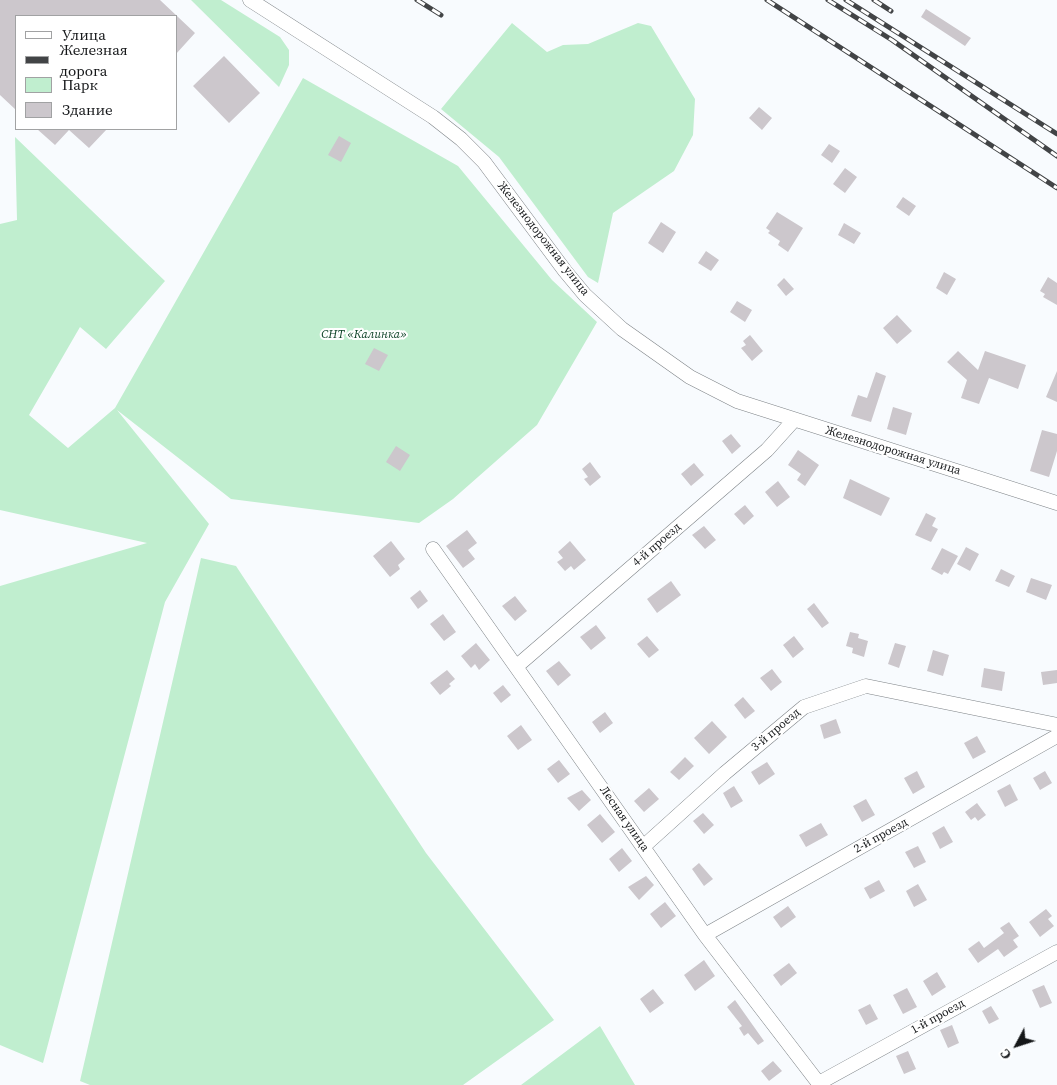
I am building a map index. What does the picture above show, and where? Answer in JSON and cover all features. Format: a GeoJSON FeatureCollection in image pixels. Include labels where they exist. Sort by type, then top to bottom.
{"type":"FeatureCollection","features":[{"type":"Feature","properties":{"kind":"street","name":"Железнодорожная улица"},"geometry":{"type":"LineString","coordinates":[[250,0],[433,117],[461,139],[484,162],[565,271],[604,314],[660,357],[713,390],[794,420],[1057,503]]}},
{"type":"Feature","properties":{"kind":"street","name":"4-й проезд"},"geometry":{"type":"LineString","coordinates":[[516,666],[767,450],[794,420]]}},
{"type":"Feature","properties":{"kind":"street","name":"Лесная улица"},"geometry":{"type":"LineString","coordinates":[[434,549],[705,935],[819,1084]]}},
{"type":"Feature","properties":{"kind":"street","name":"3-й проезд"},"geometry":{"type":"LineString","coordinates":[[644,846],[724,773],[804,707],[866,686],[1057,725]]}},
{"type":"Feature","properties":{"kind":"street","name":"2-й проезд"},"geometry":{"type":"LineString","coordinates":[[705,935],[1057,736]]}},
{"type":"Feature","properties":{"kind":"street","name":"1-й проезд"},"geometry":{"type":"LineString","coordinates":[[819,1084],[1057,952]]}},
{"type":"Feature","properties":{"kind":"green space"},"geometry":{"type":"Polygon","coordinates":[[[191,0],[221,0],[280,37],[289,50],[289,65],[279,87],[191,0]]]}},
{"type":"Feature","properties":{"kind":"green space"},"geometry":{"type":"Polygon","coordinates":[[[512,23],[547,52],[563,45],[588,44],[638,23],[651,26],[695,99],[693,135],[674,171],[613,213],[598,283],[588,277],[499,157],[441,109],[512,23]]]}},
{"type":"Feature","properties":{"kind":"green space","name":"СНТ «Калинка»"},"geometry":{"type":"Polygon","coordinates":[[[303,78],[458,166],[552,280],[597,322],[537,425],[453,499],[419,523],[231,499],[117,410],[209,524],[165,602],[43,1063],[0,1045],[0,586],[147,543],[0,510],[0,224],[17,220],[15,137],[165,281],[106,349],[80,327],[29,415],[68,448],[115,408],[303,78]]]}},
{"type":"Feature","properties":{"kind":"green space"},"geometry":{"type":"Polygon","coordinates":[[[201,558],[236,566],[426,853],[554,1020],[463,1085],[90,1085],[80,1081],[201,558]]]}},
{"type":"Feature","properties":{"kind":"green space"},"geometry":{"type":"Polygon","coordinates":[[[600,1026],[635,1085],[521,1085],[600,1026]]]}},
{"type":"Feature","properties":{"kind":"building"},"geometry":{"type":"Polygon","coordinates":[[[0,0],[160,0],[176,15],[15,15],[15,109],[0,95],[0,0]]]}},
{"type":"Feature","properties":{"kind":"building"},"geometry":{"type":"Polygon","coordinates":[[[926,9],[971,38],[965,46],[921,17],[926,9]]]}},
{"type":"Feature","properties":{"kind":"building"},"geometry":{"type":"Polygon","coordinates":[[[178,17],[195,33],[178,52],[178,17]]]}},
{"type":"Feature","properties":{"kind":"building"},"geometry":{"type":"Polygon","coordinates":[[[224,56],[260,93],[229,123],[193,86],[224,56]]]}},
{"type":"Feature","properties":{"kind":"building"},"geometry":{"type":"Polygon","coordinates":[[[759,107],[772,118],[762,130],[749,118],[759,107]]]}},
{"type":"Feature","properties":{"kind":"building"},"geometry":{"type":"Polygon","coordinates":[[[38,130],[69,130],[55,145],[38,130]]]}},
{"type":"Feature","properties":{"kind":"building"},"geometry":{"type":"Polygon","coordinates":[[[69,130],[106,130],[89,148],[69,130]]]}},
{"type":"Feature","properties":{"kind":"building"},"geometry":{"type":"Polygon","coordinates":[[[339,136],[351,143],[341,162],[328,155],[339,136]]]}},
{"type":"Feature","properties":{"kind":"building"},"geometry":{"type":"Polygon","coordinates":[[[829,144],[840,151],[832,163],[821,155],[829,144]]]}},
{"type":"Feature","properties":{"kind":"building"},"geometry":{"type":"Polygon","coordinates":[[[845,168],[857,177],[845,193],[833,184],[845,168]]]}},
{"type":"Feature","properties":{"kind":"building"},"geometry":{"type":"Polygon","coordinates":[[[903,197],[916,206],[909,216],[896,207],[903,197]]]}},
{"type":"Feature","properties":{"kind":"building"},"geometry":{"type":"Polygon","coordinates":[[[777,212],[803,228],[788,252],[778,245],[780,241],[768,233],[770,231],[766,228],[777,212]]]}},
{"type":"Feature","properties":{"kind":"building"},"geometry":{"type":"Polygon","coordinates":[[[661,222],[676,232],[663,253],[648,243],[661,222]]]}},
{"type":"Feature","properties":{"kind":"building"},"geometry":{"type":"Polygon","coordinates":[[[844,223],[861,233],[854,244],[838,235],[844,223]]]}},
{"type":"Feature","properties":{"kind":"building"},"geometry":{"type":"Polygon","coordinates":[[[706,251],[719,260],[711,271],[698,263],[706,251]]]}},
{"type":"Feature","properties":{"kind":"building"},"geometry":{"type":"Polygon","coordinates":[[[944,272],[956,279],[947,295],[936,288],[944,272]]]}},
{"type":"Feature","properties":{"kind":"building"},"geometry":{"type":"Polygon","coordinates":[[[1048,277],[1057,283],[1057,305],[1043,297],[1045,294],[1040,291],[1048,277]]]}},
{"type":"Feature","properties":{"kind":"building"},"geometry":{"type":"Polygon","coordinates":[[[784,278],[794,289],[786,296],[777,285],[784,278]]]}},
{"type":"Feature","properties":{"kind":"building"},"geometry":{"type":"Polygon","coordinates":[[[737,301],[752,310],[745,322],[730,312],[737,301]]]}},
{"type":"Feature","properties":{"kind":"building"},"geometry":{"type":"Polygon","coordinates":[[[897,315],[912,331],[897,344],[883,328],[897,315]]]}},
{"type":"Feature","properties":{"kind":"building"},"geometry":{"type":"Polygon","coordinates":[[[750,335],[763,351],[752,361],[741,348],[746,345],[743,341],[750,335]]]}},
{"type":"Feature","properties":{"kind":"building"},"geometry":{"type":"Polygon","coordinates":[[[374,348],[388,355],[379,371],[365,364],[374,348]]]}},
{"type":"Feature","properties":{"kind":"building"},"geometry":{"type":"Polygon","coordinates":[[[958,351],[978,370],[985,351],[1026,365],[1018,389],[989,378],[979,404],[961,398],[967,380],[947,362],[958,351]]]}},
{"type":"Feature","properties":{"kind":"building"},"geometry":{"type":"Polygon","coordinates":[[[1057,371],[1057,402],[1046,397],[1057,371]]]}},
{"type":"Feature","properties":{"kind":"building"},"geometry":{"type":"Polygon","coordinates":[[[876,372],[886,376],[871,422],[851,416],[858,395],[867,398],[876,372]]]}},
{"type":"Feature","properties":{"kind":"building"},"geometry":{"type":"Polygon","coordinates":[[[893,407],[912,413],[906,435],[887,429],[893,407]]]}},
{"type":"Feature","properties":{"kind":"building"},"geometry":{"type":"Polygon","coordinates":[[[1042,430],[1057,434],[1057,451],[1049,477],[1030,471],[1042,430]]]}},
{"type":"Feature","properties":{"kind":"building"},"geometry":{"type":"Polygon","coordinates":[[[731,434],[741,446],[732,454],[722,441],[731,434]]]}},
{"type":"Feature","properties":{"kind":"building"},"geometry":{"type":"Polygon","coordinates":[[[396,446],[410,455],[400,471],[386,462],[396,446]]]}},
{"type":"Feature","properties":{"kind":"building"},"geometry":{"type":"Polygon","coordinates":[[[798,450],[819,465],[805,486],[797,480],[801,474],[788,465],[798,450]]]}},
{"type":"Feature","properties":{"kind":"building"},"geometry":{"type":"Polygon","coordinates":[[[590,462],[601,477],[590,486],[584,479],[588,477],[582,469],[590,462]]]}},
{"type":"Feature","properties":{"kind":"building"},"geometry":{"type":"Polygon","coordinates":[[[694,463],[704,475],[691,486],[681,474],[694,463]]]}},
{"type":"Feature","properties":{"kind":"building"},"geometry":{"type":"Polygon","coordinates":[[[850,479],[890,498],[881,516],[843,498],[850,479]]]}},
{"type":"Feature","properties":{"kind":"building"},"geometry":{"type":"Polygon","coordinates":[[[778,481],[790,497],[777,507],[765,492],[778,481]]]}},
{"type":"Feature","properties":{"kind":"building"},"geometry":{"type":"Polygon","coordinates":[[[745,505],[754,516],[744,525],[734,514],[745,505]]]}},
{"type":"Feature","properties":{"kind":"building"},"geometry":{"type":"Polygon","coordinates":[[[926,513],[936,518],[932,526],[938,529],[931,542],[915,535],[926,513]]]}},
{"type":"Feature","properties":{"kind":"building"},"geometry":{"type":"Polygon","coordinates":[[[704,526],[716,540],[705,549],[692,535],[704,526]]]}},
{"type":"Feature","properties":{"kind":"building"},"geometry":{"type":"Polygon","coordinates":[[[467,530],[477,543],[468,550],[475,559],[463,568],[446,546],[467,530]]]}},
{"type":"Feature","properties":{"kind":"building"},"geometry":{"type":"Polygon","coordinates":[[[391,541],[405,559],[398,565],[400,569],[390,577],[373,556],[391,541]]]}},
{"type":"Feature","properties":{"kind":"building"},"geometry":{"type":"Polygon","coordinates":[[[570,541],[586,560],[574,570],[571,566],[565,571],[557,562],[563,558],[558,552],[570,541]]]}},
{"type":"Feature","properties":{"kind":"building"},"geometry":{"type":"Polygon","coordinates":[[[966,547],[979,554],[970,571],[957,564],[966,547]]]}},
{"type":"Feature","properties":{"kind":"building"},"geometry":{"type":"Polygon","coordinates":[[[942,548],[958,556],[948,574],[944,572],[942,575],[931,569],[942,548]]]}},
{"type":"Feature","properties":{"kind":"building"},"geometry":{"type":"Polygon","coordinates":[[[1001,569],[1015,576],[1009,587],[995,581],[1001,569]]]}},
{"type":"Feature","properties":{"kind":"building"},"geometry":{"type":"Polygon","coordinates":[[[1031,578],[1052,585],[1046,600],[1026,592],[1031,578]]]}},
{"type":"Feature","properties":{"kind":"building"},"geometry":{"type":"Polygon","coordinates":[[[671,581],[681,595],[657,613],[647,599],[671,581]]]}},
{"type":"Feature","properties":{"kind":"building"},"geometry":{"type":"Polygon","coordinates":[[[420,590],[428,601],[418,609],[410,598],[420,590]]]}},
{"type":"Feature","properties":{"kind":"building"},"geometry":{"type":"Polygon","coordinates":[[[515,596],[527,611],[515,621],[502,606],[515,596]]]}},
{"type":"Feature","properties":{"kind":"building"},"geometry":{"type":"Polygon","coordinates":[[[814,603],[829,623],[822,628],[807,609],[814,603]]]}},
{"type":"Feature","properties":{"kind":"building"},"geometry":{"type":"Polygon","coordinates":[[[443,614],[456,632],[444,641],[430,624],[443,614]]]}},
{"type":"Feature","properties":{"kind":"building"},"geometry":{"type":"Polygon","coordinates":[[[596,625],[606,638],[591,650],[580,637],[596,625]]]}},
{"type":"Feature","properties":{"kind":"building"},"geometry":{"type":"Polygon","coordinates":[[[850,632],[859,634],[858,638],[868,641],[864,657],[852,653],[853,648],[846,646],[850,632]]]}},
{"type":"Feature","properties":{"kind":"building"},"geometry":{"type":"Polygon","coordinates":[[[647,636],[659,650],[649,658],[637,644],[647,636]]]}},
{"type":"Feature","properties":{"kind":"building"},"geometry":{"type":"Polygon","coordinates":[[[794,636],[804,649],[793,658],[783,645],[794,636]]]}},
{"type":"Feature","properties":{"kind":"building"},"geometry":{"type":"Polygon","coordinates":[[[476,643],[490,660],[479,670],[475,664],[471,668],[461,656],[476,643]]]}},
{"type":"Feature","properties":{"kind":"building"},"geometry":{"type":"Polygon","coordinates":[[[895,643],[906,646],[899,668],[888,664],[895,643]]]}},
{"type":"Feature","properties":{"kind":"building"},"geometry":{"type":"Polygon","coordinates":[[[933,650],[949,655],[943,676],[927,671],[933,650]]]}},
{"type":"Feature","properties":{"kind":"building"},"geometry":{"type":"Polygon","coordinates":[[[559,661],[571,675],[558,686],[546,671],[559,661]]]}},
{"type":"Feature","properties":{"kind":"building"},"geometry":{"type":"Polygon","coordinates":[[[984,668],[1005,672],[1002,691],[981,687],[984,668]]]}},
{"type":"Feature","properties":{"kind":"building"},"geometry":{"type":"Polygon","coordinates":[[[772,669],[782,682],[771,691],[760,678],[772,669]]]}},
{"type":"Feature","properties":{"kind":"building"},"geometry":{"type":"Polygon","coordinates":[[[447,670],[455,679],[449,684],[451,686],[440,695],[430,683],[447,670]]]}},
{"type":"Feature","properties":{"kind":"building"},"geometry":{"type":"Polygon","coordinates":[[[1057,670],[1057,683],[1043,685],[1041,672],[1057,670]]]}},
{"type":"Feature","properties":{"kind":"building"},"geometry":{"type":"Polygon","coordinates":[[[503,685],[511,695],[501,703],[493,693],[503,685]]]}},
{"type":"Feature","properties":{"kind":"building"},"geometry":{"type":"Polygon","coordinates":[[[743,697],[755,711],[745,719],[734,705],[743,697]]]}},
{"type":"Feature","properties":{"kind":"building"},"geometry":{"type":"Polygon","coordinates":[[[605,712],[613,723],[600,733],[592,722],[605,712]]]}},
{"type":"Feature","properties":{"kind":"building"},"geometry":{"type":"Polygon","coordinates":[[[836,719],[841,733],[824,739],[820,725],[836,719]]]}},
{"type":"Feature","properties":{"kind":"building"},"geometry":{"type":"Polygon","coordinates":[[[712,721],[727,737],[709,754],[694,738],[712,721]]]}},
{"type":"Feature","properties":{"kind":"building"},"geometry":{"type":"Polygon","coordinates":[[[521,725],[532,740],[518,750],[507,736],[521,725]]]}},
{"type":"Feature","properties":{"kind":"building"},"geometry":{"type":"Polygon","coordinates":[[[977,736],[986,752],[973,759],[964,743],[977,736]]]}},
{"type":"Feature","properties":{"kind":"building"},"geometry":{"type":"Polygon","coordinates":[[[685,757],[694,766],[679,780],[670,772],[685,757]]]}},
{"type":"Feature","properties":{"kind":"building"},"geometry":{"type":"Polygon","coordinates":[[[559,760],[570,774],[558,783],[547,769],[559,760]]]}},
{"type":"Feature","properties":{"kind":"building"},"geometry":{"type":"Polygon","coordinates":[[[767,762],[775,774],[759,785],[751,772],[767,762]]]}},
{"type":"Feature","properties":{"kind":"building"},"geometry":{"type":"Polygon","coordinates":[[[917,771],[925,787],[913,794],[904,778],[917,771]]]}},
{"type":"Feature","properties":{"kind":"building"},"geometry":{"type":"Polygon","coordinates":[[[1045,771],[1052,783],[1040,790],[1033,778],[1045,771]]]}},
{"type":"Feature","properties":{"kind":"building"},"geometry":{"type":"Polygon","coordinates":[[[1010,784],[1018,800],[1005,807],[997,791],[1010,784]]]}},
{"type":"Feature","properties":{"kind":"building"},"geometry":{"type":"Polygon","coordinates":[[[734,786],[743,801],[731,808],[723,793],[734,786]]]}},
{"type":"Feature","properties":{"kind":"building"},"geometry":{"type":"Polygon","coordinates":[[[649,788],[659,799],[644,812],[634,801],[649,788]]]}},
{"type":"Feature","properties":{"kind":"building"},"geometry":{"type":"Polygon","coordinates":[[[582,790],[591,800],[579,811],[567,798],[582,790]]]}},
{"type":"Feature","properties":{"kind":"building"},"geometry":{"type":"Polygon","coordinates":[[[866,799],[875,815],[862,822],[853,806],[866,799]]]}},
{"type":"Feature","properties":{"kind":"building"},"geometry":{"type":"Polygon","coordinates":[[[977,803],[986,815],[978,821],[975,817],[971,820],[965,812],[977,803]]]}},
{"type":"Feature","properties":{"kind":"building"},"geometry":{"type":"Polygon","coordinates":[[[703,813],[714,825],[704,834],[693,821],[703,813]]]}},
{"type":"Feature","properties":{"kind":"building"},"geometry":{"type":"Polygon","coordinates":[[[600,814],[615,832],[602,843],[587,825],[600,814]]]}},
{"type":"Feature","properties":{"kind":"building"},"geometry":{"type":"Polygon","coordinates":[[[821,823],[828,835],[806,847],[799,835],[821,823]]]}},
{"type":"Feature","properties":{"kind":"building"},"geometry":{"type":"Polygon","coordinates":[[[944,826],[953,842],[940,849],[932,833],[944,826]]]}},
{"type":"Feature","properties":{"kind":"building"},"geometry":{"type":"Polygon","coordinates":[[[918,846],[926,862],[914,868],[905,852],[918,846]]]}},
{"type":"Feature","properties":{"kind":"building"},"geometry":{"type":"Polygon","coordinates":[[[622,848],[632,861],[619,872],[609,859],[622,848]]]}},
{"type":"Feature","properties":{"kind":"building"},"geometry":{"type":"Polygon","coordinates":[[[699,863],[713,879],[704,886],[692,869],[699,863]]]}},
{"type":"Feature","properties":{"kind":"building"},"geometry":{"type":"Polygon","coordinates":[[[646,876],[654,885],[639,900],[628,887],[646,876]]]}},
{"type":"Feature","properties":{"kind":"building"},"geometry":{"type":"Polygon","coordinates":[[[879,880],[885,891],[870,899],[864,888],[879,880]]]}},
{"type":"Feature","properties":{"kind":"building"},"geometry":{"type":"Polygon","coordinates":[[[918,884],[927,900],[914,907],[906,891],[918,884]]]}},
{"type":"Feature","properties":{"kind":"building"},"geometry":{"type":"Polygon","coordinates":[[[665,902],[676,916],[661,928],[650,914],[665,902]]]}},
{"type":"Feature","properties":{"kind":"building"},"geometry":{"type":"Polygon","coordinates":[[[788,906],[796,917],[781,928],[773,917],[788,906]]]}},
{"type":"Feature","properties":{"kind":"building"},"geometry":{"type":"Polygon","coordinates":[[[1046,909],[1052,916],[1048,919],[1054,926],[1040,937],[1029,922],[1046,909]]]}},
{"type":"Feature","properties":{"kind":"building"},"geometry":{"type":"Polygon","coordinates":[[[1009,922],[1019,936],[1013,940],[1018,947],[1004,957],[998,949],[978,963],[968,949],[979,941],[984,948],[1004,933],[1000,928],[1009,922]]]}},
{"type":"Feature","properties":{"kind":"building"},"geometry":{"type":"Polygon","coordinates":[[[704,960],[715,976],[695,991],[684,975],[704,960]]]}},
{"type":"Feature","properties":{"kind":"building"},"geometry":{"type":"Polygon","coordinates":[[[789,963],[797,973],[781,986],[773,975],[789,963]]]}},
{"type":"Feature","properties":{"kind":"building"},"geometry":{"type":"Polygon","coordinates":[[[937,972],[946,987],[932,996],[923,981],[937,972]]]}},
{"type":"Feature","properties":{"kind":"building"},"geometry":{"type":"Polygon","coordinates":[[[1044,985],[1052,1003],[1040,1008],[1032,990],[1044,985]]]}},
{"type":"Feature","properties":{"kind":"building"},"geometry":{"type":"Polygon","coordinates":[[[907,988],[917,1007],[903,1014],[893,995],[907,988]]]}},
{"type":"Feature","properties":{"kind":"building"},"geometry":{"type":"Polygon","coordinates":[[[653,989],[664,1003],[650,1013],[640,999],[653,989]]]}},
{"type":"Feature","properties":{"kind":"building"},"geometry":{"type":"Polygon","coordinates":[[[735,1000],[764,1041],[758,1045],[748,1033],[744,1036],[739,1028],[742,1026],[727,1007],[735,1000]]]}},
{"type":"Feature","properties":{"kind":"building"},"geometry":{"type":"Polygon","coordinates":[[[870,1004],[878,1019],[866,1025],[858,1010],[870,1004]]]}},
{"type":"Feature","properties":{"kind":"building"},"geometry":{"type":"Polygon","coordinates":[[[991,1006],[999,1019],[989,1024],[982,1011],[991,1006]]]}},
{"type":"Feature","properties":{"kind":"building"},"geometry":{"type":"Polygon","coordinates":[[[952,1025],[959,1043],[948,1048],[940,1030],[952,1025]]]}},
{"type":"Feature","properties":{"kind":"building"},"geometry":{"type":"Polygon","coordinates":[[[908,1051],[916,1069],[904,1074],[896,1056],[908,1051]]]}},
{"type":"Feature","properties":{"kind":"building"},"geometry":{"type":"Polygon","coordinates":[[[773,1061],[782,1071],[769,1081],[761,1071],[773,1061]]]}},
{"type":"Feature","properties":{"kind":"railway"},"geometry":{"type":"LineString","coordinates":[[417,0],[441,15]]}},
{"type":"Feature","properties":{"kind":"railway"},"geometry":{"type":"LineString","coordinates":[[767,0],[1057,188]]}},
{"type":"Feature","properties":{"kind":"railway"},"geometry":{"type":"LineString","coordinates":[[828,0],[892,40],[1057,156]]}},
{"type":"Feature","properties":{"kind":"railway"},"geometry":{"type":"LineString","coordinates":[[846,0],[1057,134]]}},
{"type":"Feature","properties":{"kind":"railway"},"geometry":{"type":"LineString","coordinates":[[874,0],[891,11]]}}]}
